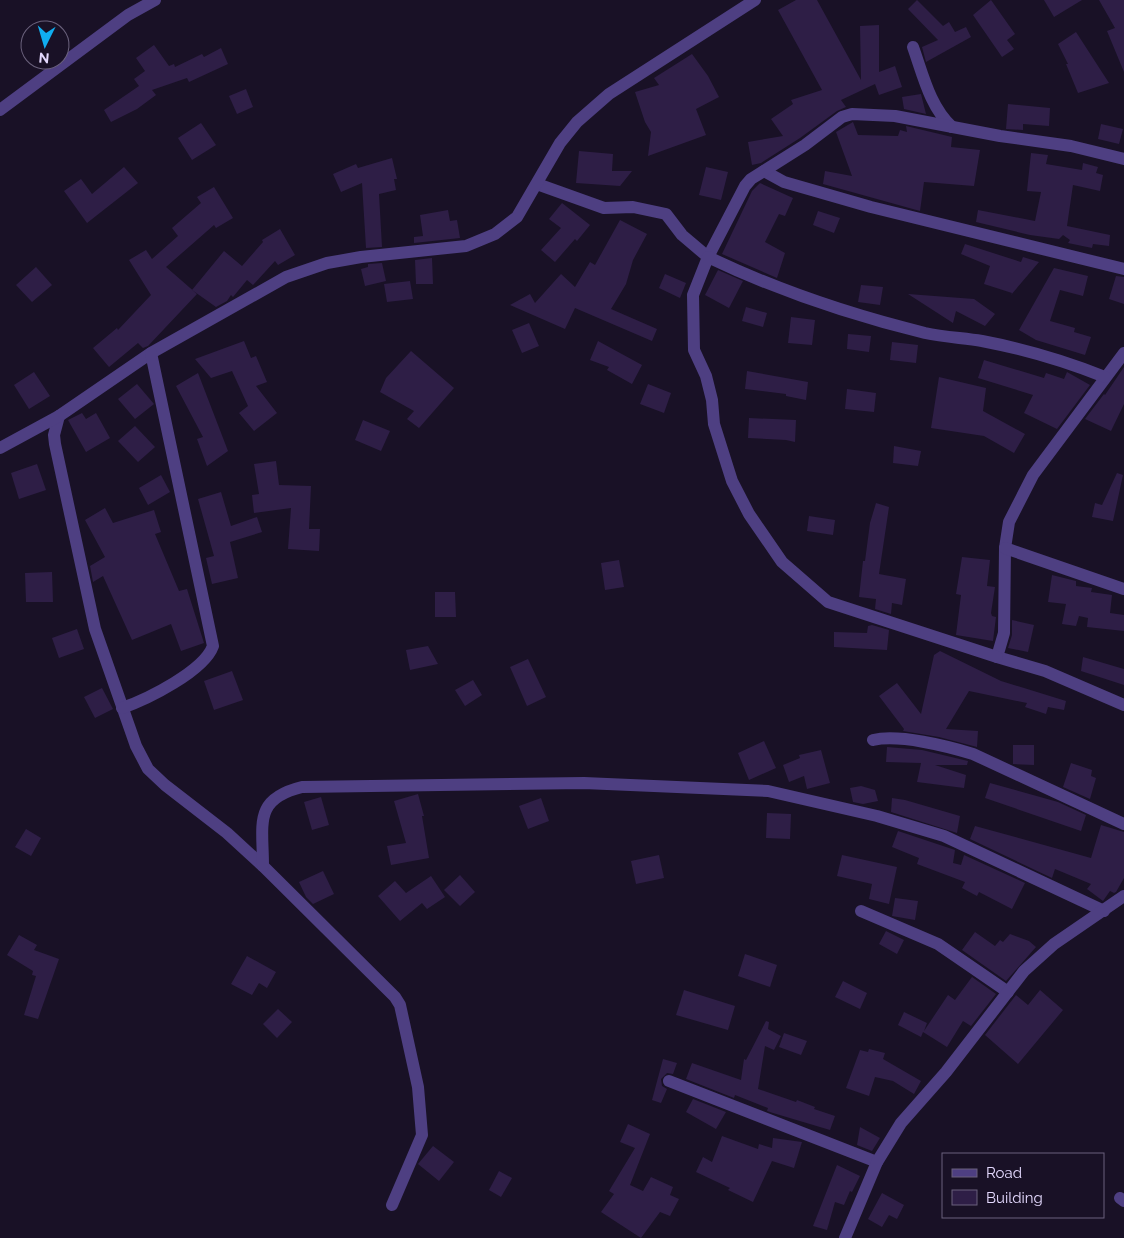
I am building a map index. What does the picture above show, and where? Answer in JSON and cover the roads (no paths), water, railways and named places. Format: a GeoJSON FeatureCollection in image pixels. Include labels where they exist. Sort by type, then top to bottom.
{"type":"FeatureCollection","features":[{"type":"Feature","properties":{"kind":"street"},"geometry":{"type":"LineString","coordinates":[[0,110],[128,15],[155,0]]}},
{"type":"Feature","properties":{"kind":"street"},"geometry":{"type":"LineString","coordinates":[[0,448],[59,416],[151,353],[286,277],[327,263],[393,252],[466,246],[495,234],[518,217],[537,184],[542,171],[560,143],[577,122],[608,94],[755,0]]}},
{"type":"Feature","properties":{"kind":"street"},"geometry":{"type":"LineString","coordinates":[[913,47],[934,103],[941,117],[952,127]]}},
{"type":"Feature","properties":{"kind":"street"},"geometry":{"type":"LineString","coordinates":[[1124,159],[1071,146],[895,116],[852,114],[842,117],[805,145],[744,186],[708,257],[693,295],[694,350],[706,376],[712,400],[714,424],[732,481],[749,514],[782,562],[828,602],[1045,672],[1124,704]]}},
{"type":"Feature","properties":{"kind":"street"},"geometry":{"type":"LineString","coordinates":[[764,171],[784,182],[871,207],[1124,269]]}},
{"type":"Feature","properties":{"kind":"street"},"geometry":{"type":"LineString","coordinates":[[537,184],[604,208],[634,207],[666,214],[682,235],[708,257],[767,283],[845,310],[927,333],[1007,346],[1079,366],[1105,377]]}},
{"type":"Feature","properties":{"kind":"street"},"geometry":{"type":"LineString","coordinates":[[122,708],[151,695],[180,678],[206,659],[213,646],[151,353]]}},
{"type":"Feature","properties":{"kind":"street"},"geometry":{"type":"LineString","coordinates":[[997,657],[1004,633],[1004,548],[1009,522],[1023,492],[1124,353]]}},
{"type":"Feature","properties":{"kind":"street"},"geometry":{"type":"LineString","coordinates":[[59,416],[54,435],[55,444],[94,629],[136,746],[148,769],[165,785],[227,833],[263,866],[395,997],[400,1005],[418,1087],[422,1135],[392,1205]]}},
{"type":"Feature","properties":{"kind":"street"},"geometry":{"type":"LineString","coordinates":[[1004,548],[1124,589]]}},
{"type":"Feature","properties":{"kind":"street"},"geometry":{"type":"LineString","coordinates":[[873,740],[882,738],[896,739],[949,747],[973,754],[1124,824]]}},
{"type":"Feature","properties":{"kind":"street"},"geometry":{"type":"LineString","coordinates":[[263,866],[263,816],[267,804],[289,790],[302,786],[584,783],[734,788],[768,791],[922,828],[966,845],[1104,911]]}},
{"type":"Feature","properties":{"kind":"street"},"geometry":{"type":"LineString","coordinates":[[845,1238],[877,1162],[901,1123],[946,1072],[1008,992],[1038,957],[1124,896]]}},
{"type":"Feature","properties":{"kind":"street"},"geometry":{"type":"LineString","coordinates":[[861,911],[945,948],[1008,992]]}},
{"type":"Feature","properties":{"kind":"street"},"geometry":{"type":"LineString","coordinates":[[670,1081],[877,1162]]}}]}
